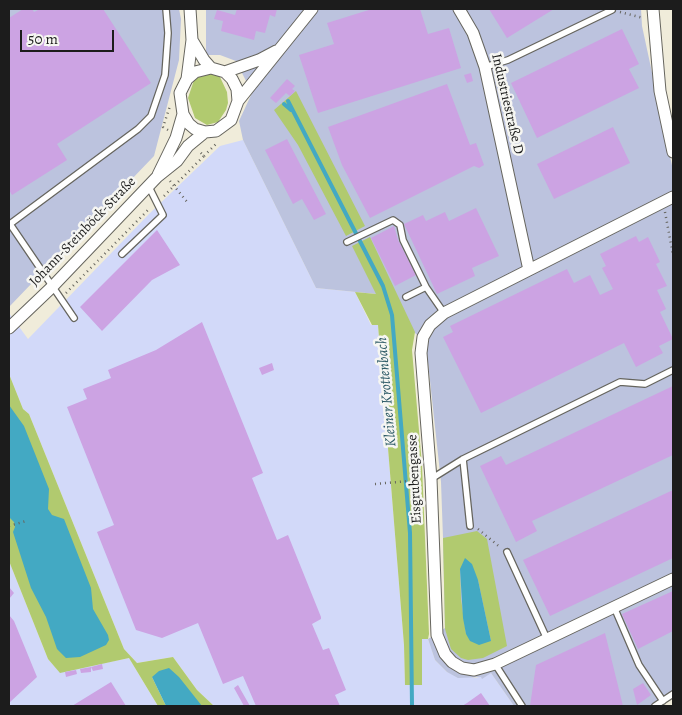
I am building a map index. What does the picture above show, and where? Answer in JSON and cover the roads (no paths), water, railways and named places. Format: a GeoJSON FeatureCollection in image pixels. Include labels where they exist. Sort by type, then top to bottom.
{"type":"FeatureCollection","features":[{"type":"Feature","properties":{"kind":"street"},"geometry":{"type":"LineString","coordinates":[[190,9],[192,40],[187,79],[180,93],[183,114],[195,129],[206,132],[216,131],[231,120],[238,101],[312,9]]}},
{"type":"Feature","properties":{"kind":"street","name":"Industriestraße D"},"geometry":{"type":"LineString","coordinates":[[459,9],[473,33],[485,67],[528,270]]}},
{"type":"Feature","properties":{"kind":"street"},"geometry":{"type":"LineString","coordinates":[[652,9],[656,65],[670,121],[673,152]]}},
{"type":"Feature","properties":{"kind":"street"},"geometry":{"type":"LineString","coordinates":[[192,40],[211,68]]}},
{"type":"Feature","properties":{"kind":"street"},"geometry":{"type":"LineString","coordinates":[[187,79],[195,72],[211,68],[225,72],[259,60],[278,50]]}},
{"type":"Feature","properties":{"kind":"street"},"geometry":{"type":"LineString","coordinates":[[225,72],[237,89],[238,101]]}},
{"type":"Feature","properties":{"kind":"street","name":"Johann-Steinböck-Straße"},"geometry":{"type":"LineString","coordinates":[[159,175],[176,138],[183,114]]}},
{"type":"Feature","properties":{"kind":"street","name":"Johann-Steinböck-Straße"},"geometry":{"type":"LineString","coordinates":[[9,328],[52,287],[159,175],[176,161],[188,146],[206,132]]}},
{"type":"Feature","properties":{"kind":"street","name":"Eisgrubengasse"},"geometry":{"type":"LineString","coordinates":[[673,197],[444,313],[430,325],[423,337],[421,353],[439,641],[445,654],[462,668],[474,670],[495,664],[673,579]]}},
{"type":"Feature","properties":{"kind":"lane"},"geometry":{"type":"LineString","coordinates":[[74,318],[10,224],[138,129],[151,116],[165,75],[168,33],[166,9]]}},
{"type":"Feature","properties":{"kind":"lane"},"geometry":{"type":"LineString","coordinates":[[485,67],[508,60],[612,10]]}},
{"type":"Feature","properties":{"kind":"lane"},"geometry":{"type":"LineString","coordinates":[[122,254],[163,215],[149,187]]}},
{"type":"Feature","properties":{"kind":"lane"},"geometry":{"type":"LineString","coordinates":[[347,242],[393,220],[400,225],[403,240],[426,287],[444,313]]}},
{"type":"Feature","properties":{"kind":"lane"},"geometry":{"type":"LineString","coordinates":[[406,297],[426,287]]}},
{"type":"Feature","properties":{"kind":"lane"},"geometry":{"type":"LineString","coordinates":[[428,480],[463,458],[620,382],[645,384],[673,370]]}},
{"type":"Feature","properties":{"kind":"lane"},"geometry":{"type":"LineString","coordinates":[[463,458],[470,526]]}},
{"type":"Feature","properties":{"kind":"lane"},"geometry":{"type":"LineString","coordinates":[[506,552],[547,639]]}},
{"type":"Feature","properties":{"kind":"lane"},"geometry":{"type":"LineString","coordinates":[[614,607],[640,666],[663,701]]}},
{"type":"Feature","properties":{"kind":"lane"},"geometry":{"type":"LineString","coordinates":[[495,664],[522,706]]}},
{"type":"Feature","properties":{"kind":"lane"},"geometry":{"type":"LineString","coordinates":[[655,706],[673,694]]}},
{"type":"Feature","properties":{"kind":"water"},"geometry":{"type":"Polygon","coordinates":[[[9,405],[24,426],[49,489],[48,509],[52,515],[64,519],[91,588],[93,609],[108,635],[109,640],[106,645],[80,657],[66,658],[57,649],[46,617],[31,588],[13,532],[14,522],[9,517],[9,405]]]}},
{"type":"Feature","properties":{"kind":"water"},"geometry":{"type":"Polygon","coordinates":[[[465,558],[472,564],[478,580],[491,641],[479,645],[470,641],[466,634],[463,618],[460,569],[465,558]]]}},
{"type":"Feature","properties":{"kind":"water"},"geometry":{"type":"Polygon","coordinates":[[[169,668],[179,677],[202,706],[166,706],[152,677],[159,671],[169,668]]]}},
{"type":"Feature","properties":{"kind":"waterway","name":"Kleiner Krottenbach"},"geometry":{"type":"LineString","coordinates":[[288,101],[383,286],[392,315],[410,533],[412,706]]}},
{"type":"Feature","properties":{"kind":"waterway","name":"Kleiner Krottenbach"},"geometry":{"type":"LineString","coordinates":[[284,104],[291,110]]}}]}
